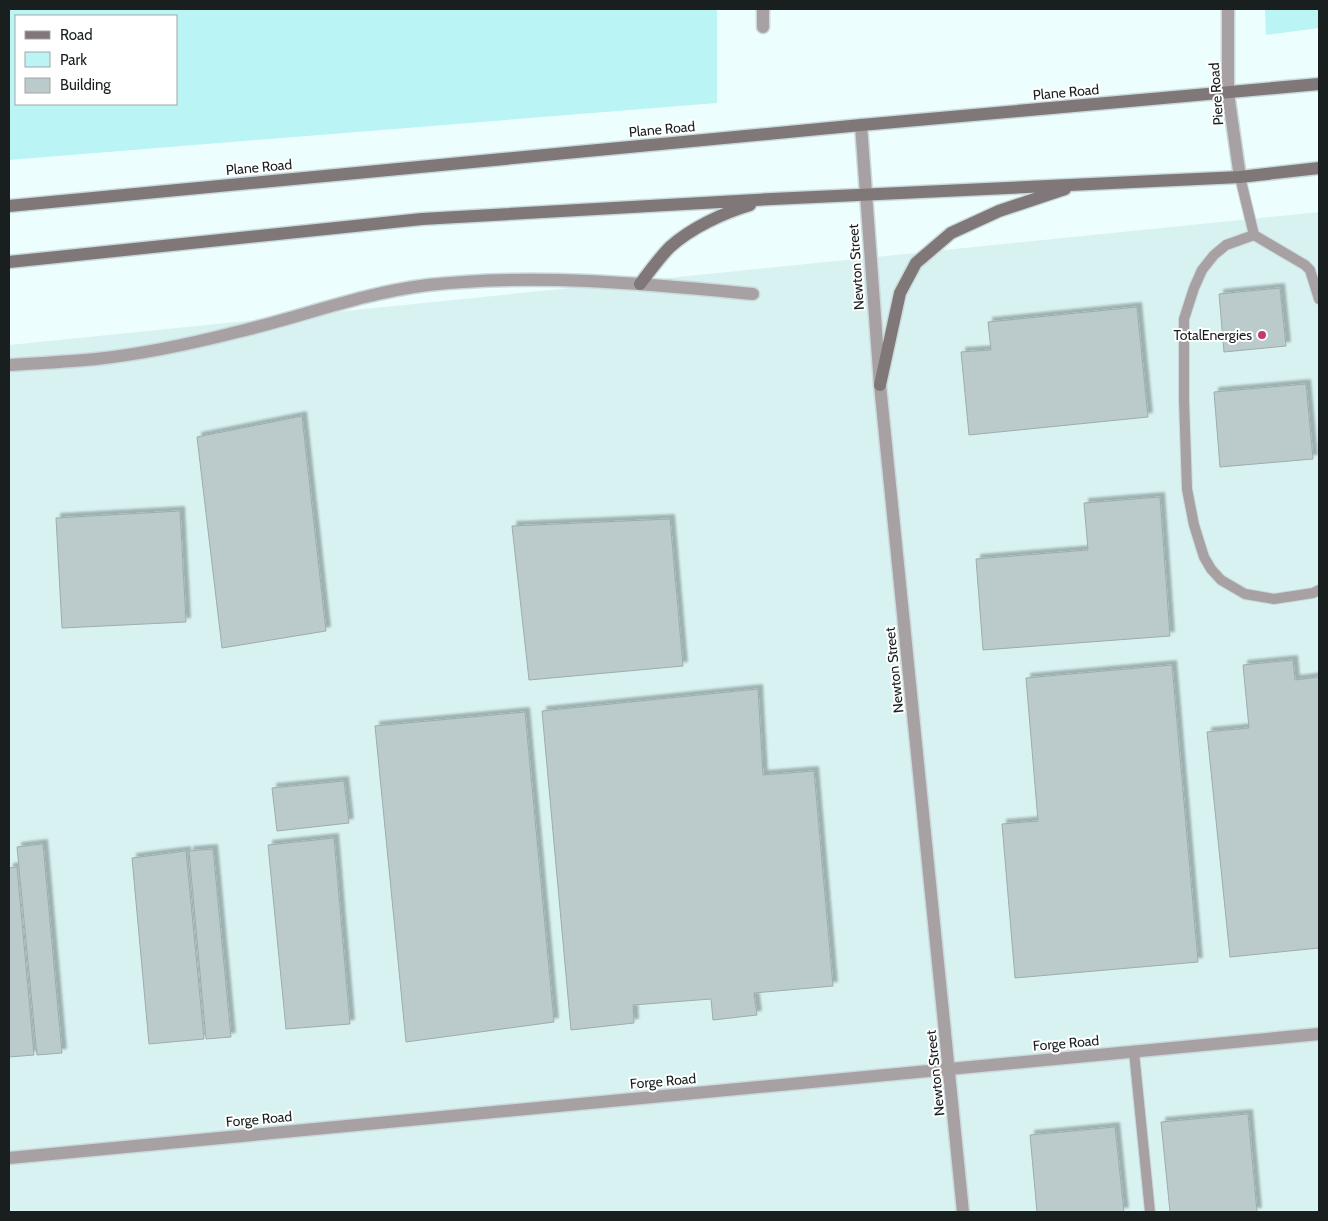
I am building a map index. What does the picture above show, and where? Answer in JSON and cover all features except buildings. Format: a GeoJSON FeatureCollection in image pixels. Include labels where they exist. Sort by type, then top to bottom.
{"type":"FeatureCollection","features":[{"type":"Feature","properties":{"kind":"main road","name":"Plane Road"},"geometry":{"type":"LineString","coordinates":[[9,206],[861,125],[1319,84]]}},
{"type":"Feature","properties":{"kind":"main road"},"geometry":{"type":"LineString","coordinates":[[9,262],[422,219],[1081,183],[1240,177],[1319,168]]}},
{"type":"Feature","properties":{"kind":"main road"},"geometry":{"type":"LineString","coordinates":[[880,385],[900,293],[916,263],[951,233],[999,211],[1081,183]]}},
{"type":"Feature","properties":{"kind":"main road"},"geometry":{"type":"LineString","coordinates":[[640,284],[670,247],[688,234],[711,220],[732,211],[772,199]]}},
{"type":"Feature","properties":{"kind":"street"},"geometry":{"type":"LineString","coordinates":[[763,9],[763,27]]}},
{"type":"Feature","properties":{"kind":"street","name":"Piere Road"},"geometry":{"type":"LineString","coordinates":[[1228,9],[1228,93],[1240,177]]}},
{"type":"Feature","properties":{"kind":"street","name":"Newton Street"},"geometry":{"type":"LineString","coordinates":[[861,125],[880,385],[963,1212]]}},
{"type":"Feature","properties":{"kind":"street"},"geometry":{"type":"LineString","coordinates":[[9,365],[96,359],[154,351],[238,332],[363,297],[428,285],[512,279],[640,284],[753,294]]}},
{"type":"Feature","properties":{"kind":"street","name":"Forge Road"},"geometry":{"type":"LineString","coordinates":[[9,1158],[1319,1034]]}},
{"type":"Feature","properties":{"kind":"lane"},"geometry":{"type":"LineString","coordinates":[[1240,177],[1254,235],[1305,265],[1310,270],[1319,298]]}},
{"type":"Feature","properties":{"kind":"lane"},"geometry":{"type":"LineString","coordinates":[[1254,235],[1226,245],[1214,255],[1202,270],[1184,319],[1187,489],[1194,526],[1204,557],[1211,569],[1221,580],[1244,594],[1274,599],[1313,593],[1319,590]]}},
{"type":"Feature","properties":{"kind":"lane"},"geometry":{"type":"LineString","coordinates":[[1134,1052],[1150,1212]]}},
{"type":"Feature","properties":{"kind":"shaded area"},"geometry":{"type":"Polygon","coordinates":[[[1319,212],[1319,1212],[9,1212],[9,345],[1319,212]]]}},
{"type":"Feature","properties":{"kind":"green space"},"geometry":{"type":"Polygon","coordinates":[[[9,9],[717,9],[717,103],[9,160],[9,9]]]}},
{"type":"Feature","properties":{"kind":"green space"},"geometry":{"type":"Polygon","coordinates":[[[1265,9],[1319,9],[1319,28],[1266,35],[1265,9]]]}},
{"type":"Feature","properties":{"kind":"place","name":"TotalEnergies"},"geometry":{"type":"Point","coordinates":[1262,335]}}]}
